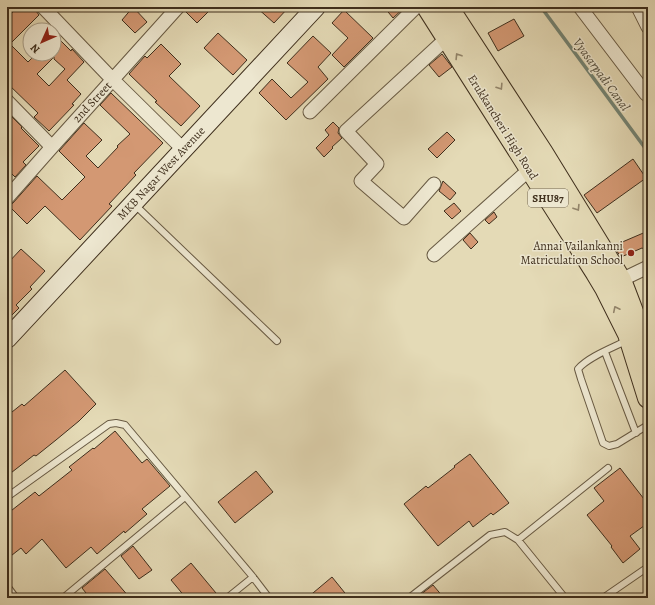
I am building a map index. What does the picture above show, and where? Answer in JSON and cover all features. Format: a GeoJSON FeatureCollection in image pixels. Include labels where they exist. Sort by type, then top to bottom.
{"type":"FeatureCollection","features":[{"type":"Feature","properties":{"kind":"main road","name":"MKB Nagar West Avenue"},"geometry":{"type":"LineString","coordinates":[[7,339],[316,7]]}},
{"type":"Feature","properties":{"kind":"main road","name":"Erukkancheri High Road"},"geometry":{"type":"LineString","coordinates":[[427,7],[606,288],[629,339],[648,398]]}},
{"type":"Feature","properties":{"kind":"main road","name":"SHU87"},"geometry":{"type":"LineString","coordinates":[[448,7],[542,153],[621,280],[648,352]]}},
{"type":"Feature","properties":{"kind":"street"},"geometry":{"type":"LineString","coordinates":[[43,7],[113,80],[183,149]]}},
{"type":"Feature","properties":{"kind":"street"},"geometry":{"type":"LineString","coordinates":[[310,112],[416,7]]}},
{"type":"Feature","properties":{"kind":"street"},"geometry":{"type":"LineString","coordinates":[[580,7],[646,94]]}},
{"type":"Feature","properties":{"kind":"street"},"geometry":{"type":"LineString","coordinates":[[638,7],[648,27]]}},
{"type":"Feature","properties":{"kind":"street","name":"2nd Street"},"geometry":{"type":"LineString","coordinates":[[7,198],[176,8]]}},
{"type":"Feature","properties":{"kind":"street"},"geometry":{"type":"LineString","coordinates":[[434,184],[404,218],[361,180],[377,164],[346,131],[447,38]]}},
{"type":"Feature","properties":{"kind":"street"},"geometry":{"type":"LineString","coordinates":[[7,100],[52,146]]}},
{"type":"Feature","properties":{"kind":"street"},"geometry":{"type":"LineString","coordinates":[[434,255],[530,169]]}},
{"type":"Feature","properties":{"kind":"street"},"geometry":{"type":"LineString","coordinates":[[621,280],[648,266]]}},
{"type":"Feature","properties":{"kind":"lane"},"geometry":{"type":"LineString","coordinates":[[133,203],[277,341]]}},
{"type":"Feature","properties":{"kind":"lane"},"geometry":{"type":"LineString","coordinates":[[629,339],[582,364],[578,368],[600,438],[603,443],[609,446],[617,444],[648,425]]}},
{"type":"Feature","properties":{"kind":"lane"},"geometry":{"type":"LineString","coordinates":[[605,352],[636,433]]}},
{"type":"Feature","properties":{"kind":"lane"},"geometry":{"type":"LineString","coordinates":[[7,497],[109,424],[116,423],[125,425],[269,598]]}},
{"type":"Feature","properties":{"kind":"lane"},"geometry":{"type":"LineString","coordinates":[[518,540],[608,468]]}},
{"type":"Feature","properties":{"kind":"lane"},"geometry":{"type":"LineString","coordinates":[[63,598],[185,497]]}},
{"type":"Feature","properties":{"kind":"lane"},"geometry":{"type":"LineString","coordinates":[[409,598],[490,535],[505,532],[518,540],[565,598]]}},
{"type":"Feature","properties":{"kind":"lane"},"geometry":{"type":"LineString","coordinates":[[603,598],[648,567]]}},
{"type":"Feature","properties":{"kind":"lane"},"geometry":{"type":"LineString","coordinates":[[227,598],[253,577]]}},
{"type":"Feature","properties":{"kind":"lane"},"geometry":{"type":"LineString","coordinates":[[7,586],[16,598]]}},
{"type":"Feature","properties":{"kind":"building"},"geometry":{"type":"Polygon","coordinates":[[[18,7],[33,7],[39,15],[32,22],[22,22],[22,32],[10,44],[22,56],[22,62],[49,62],[37,74],[49,86],[65,69],[57,62],[62,62],[62,42],[71,51],[72,49],[84,62],[67,80],[81,94],[72,104],[74,105],[49,131],[34,117],[38,113],[7,83],[7,18],[18,7]]]}},
{"type":"Feature","properties":{"kind":"building"},"geometry":{"type":"Polygon","coordinates":[[[133,7],[147,22],[135,33],[122,20],[133,7]]]}},
{"type":"Feature","properties":{"kind":"building"},"geometry":{"type":"Polygon","coordinates":[[[186,7],[213,7],[197,23],[185,11],[186,7]]]}},
{"type":"Feature","properties":{"kind":"building"},"geometry":{"type":"Polygon","coordinates":[[[256,7],[289,7],[274,23],[256,7]]]}},
{"type":"Feature","properties":{"kind":"building"},"geometry":{"type":"Polygon","coordinates":[[[384,7],[405,7],[393,18],[384,7]]]}},
{"type":"Feature","properties":{"kind":"building"},"geometry":{"type":"Polygon","coordinates":[[[344,10],[373,38],[344,67],[332,55],[348,38],[332,23],[344,10]]]}},
{"type":"Feature","properties":{"kind":"building"},"geometry":{"type":"Polygon","coordinates":[[[514,19],[524,36],[498,51],[488,33],[514,19]]]}},
{"type":"Feature","properties":{"kind":"building"},"geometry":{"type":"Polygon","coordinates":[[[218,33],[247,60],[233,75],[204,48],[218,33]]]}},
{"type":"Feature","properties":{"kind":"building"},"geometry":{"type":"Polygon","coordinates":[[[313,36],[331,53],[318,67],[328,79],[286,120],[259,93],[272,79],[291,98],[308,82],[287,63],[313,36]]]}},
{"type":"Feature","properties":{"kind":"building"},"geometry":{"type":"Polygon","coordinates":[[[161,44],[181,64],[169,76],[200,106],[181,126],[155,102],[157,101],[129,74],[145,56],[147,58],[161,44]]]}},
{"type":"Feature","properties":{"kind":"building"},"geometry":{"type":"Polygon","coordinates":[[[442,54],[452,67],[439,77],[429,65],[442,54]]]}},
{"type":"Feature","properties":{"kind":"building"},"geometry":{"type":"Polygon","coordinates":[[[111,93],[163,143],[134,173],[136,175],[109,204],[112,206],[80,240],[45,206],[27,224],[9,206],[37,176],[62,200],[85,177],[59,151],[84,123],[102,140],[86,156],[98,168],[118,147],[117,146],[130,134],[100,105],[111,93]]]}},
{"type":"Feature","properties":{"kind":"building"},"geometry":{"type":"Polygon","coordinates":[[[7,112],[39,146],[23,162],[26,165],[15,177],[12,174],[7,179],[7,112]]]}},
{"type":"Feature","properties":{"kind":"building"},"geometry":{"type":"Polygon","coordinates":[[[333,122],[339,128],[338,133],[342,138],[324,157],[316,148],[329,135],[325,130],[333,122]]]}},
{"type":"Feature","properties":{"kind":"building"},"geometry":{"type":"Polygon","coordinates":[[[447,132],[455,140],[437,158],[428,149],[447,132]]]}},
{"type":"Feature","properties":{"kind":"building"},"geometry":{"type":"Polygon","coordinates":[[[633,159],[646,178],[597,213],[584,195],[633,159]]]}},
{"type":"Feature","properties":{"kind":"building"},"geometry":{"type":"Polygon","coordinates":[[[443,181],[456,193],[450,200],[439,191],[443,181]]]}},
{"type":"Feature","properties":{"kind":"building"},"geometry":{"type":"Polygon","coordinates":[[[454,203],[461,211],[452,219],[444,211],[454,203]]]}},
{"type":"Feature","properties":{"kind":"building"},"geometry":{"type":"Polygon","coordinates":[[[494,212],[497,217],[489,224],[485,220],[494,212]]]}},
{"type":"Feature","properties":{"kind":"building"},"geometry":{"type":"Polygon","coordinates":[[[648,231],[648,251],[642,248],[621,257],[613,246],[648,231]]]}},
{"type":"Feature","properties":{"kind":"building"},"geometry":{"type":"Polygon","coordinates":[[[470,233],[478,242],[471,249],[463,240],[470,233]]]}},
{"type":"Feature","properties":{"kind":"building"},"geometry":{"type":"Polygon","coordinates":[[[21,249],[45,271],[30,287],[32,289],[16,305],[19,308],[7,320],[7,264],[21,249]]]}},
{"type":"Feature","properties":{"kind":"building"},"geometry":{"type":"Polygon","coordinates":[[[65,370],[96,404],[79,421],[56,440],[7,476],[7,416],[22,404],[24,406],[65,370]]]}},
{"type":"Feature","properties":{"kind":"building"},"geometry":{"type":"Polygon","coordinates":[[[115,431],[142,463],[147,459],[170,486],[142,509],[147,514],[97,554],[91,547],[66,568],[42,539],[26,554],[21,548],[7,559],[7,514],[35,492],[39,496],[72,470],[69,467],[93,448],[94,449],[115,431]]]}},
{"type":"Feature","properties":{"kind":"building"},"geometry":{"type":"Polygon","coordinates":[[[470,454],[509,503],[493,515],[491,513],[473,527],[469,521],[438,546],[404,504],[426,486],[428,488],[470,454]]]}},
{"type":"Feature","properties":{"kind":"building"},"geometry":{"type":"Polygon","coordinates":[[[620,468],[644,499],[648,496],[648,523],[630,536],[640,549],[623,563],[611,547],[612,546],[587,515],[604,501],[594,488],[620,468]]]}},
{"type":"Feature","properties":{"kind":"building"},"geometry":{"type":"Polygon","coordinates":[[[256,471],[273,492],[235,523],[218,502],[256,471]]]}},
{"type":"Feature","properties":{"kind":"building"},"geometry":{"type":"Polygon","coordinates":[[[133,546],[152,570],[139,579],[121,556],[133,546]]]}},
{"type":"Feature","properties":{"kind":"building"},"geometry":{"type":"Polygon","coordinates":[[[191,563],[216,593],[210,598],[186,598],[171,580],[191,563]]]}},
{"type":"Feature","properties":{"kind":"building"},"geometry":{"type":"Polygon","coordinates":[[[105,569],[130,598],[80,598],[86,593],[82,588],[105,569]]]}},
{"type":"Feature","properties":{"kind":"building"},"geometry":{"type":"Polygon","coordinates":[[[332,577],[349,598],[307,598],[332,577]]]}},
{"type":"Feature","properties":{"kind":"building"},"geometry":{"type":"Polygon","coordinates":[[[433,585],[444,598],[416,598],[433,585]]]}},
{"type":"Feature","properties":{"kind":"waterway","name":"Vyasarpadi Canal"},"geometry":{"type":"LineString","coordinates":[[541,7],[648,152]]}},
{"type":"Feature","properties":{"kind":"place","name":"Annai Vailankanni Matriculation School"},"geometry":{"type":"Point","coordinates":[631,253]}}]}
